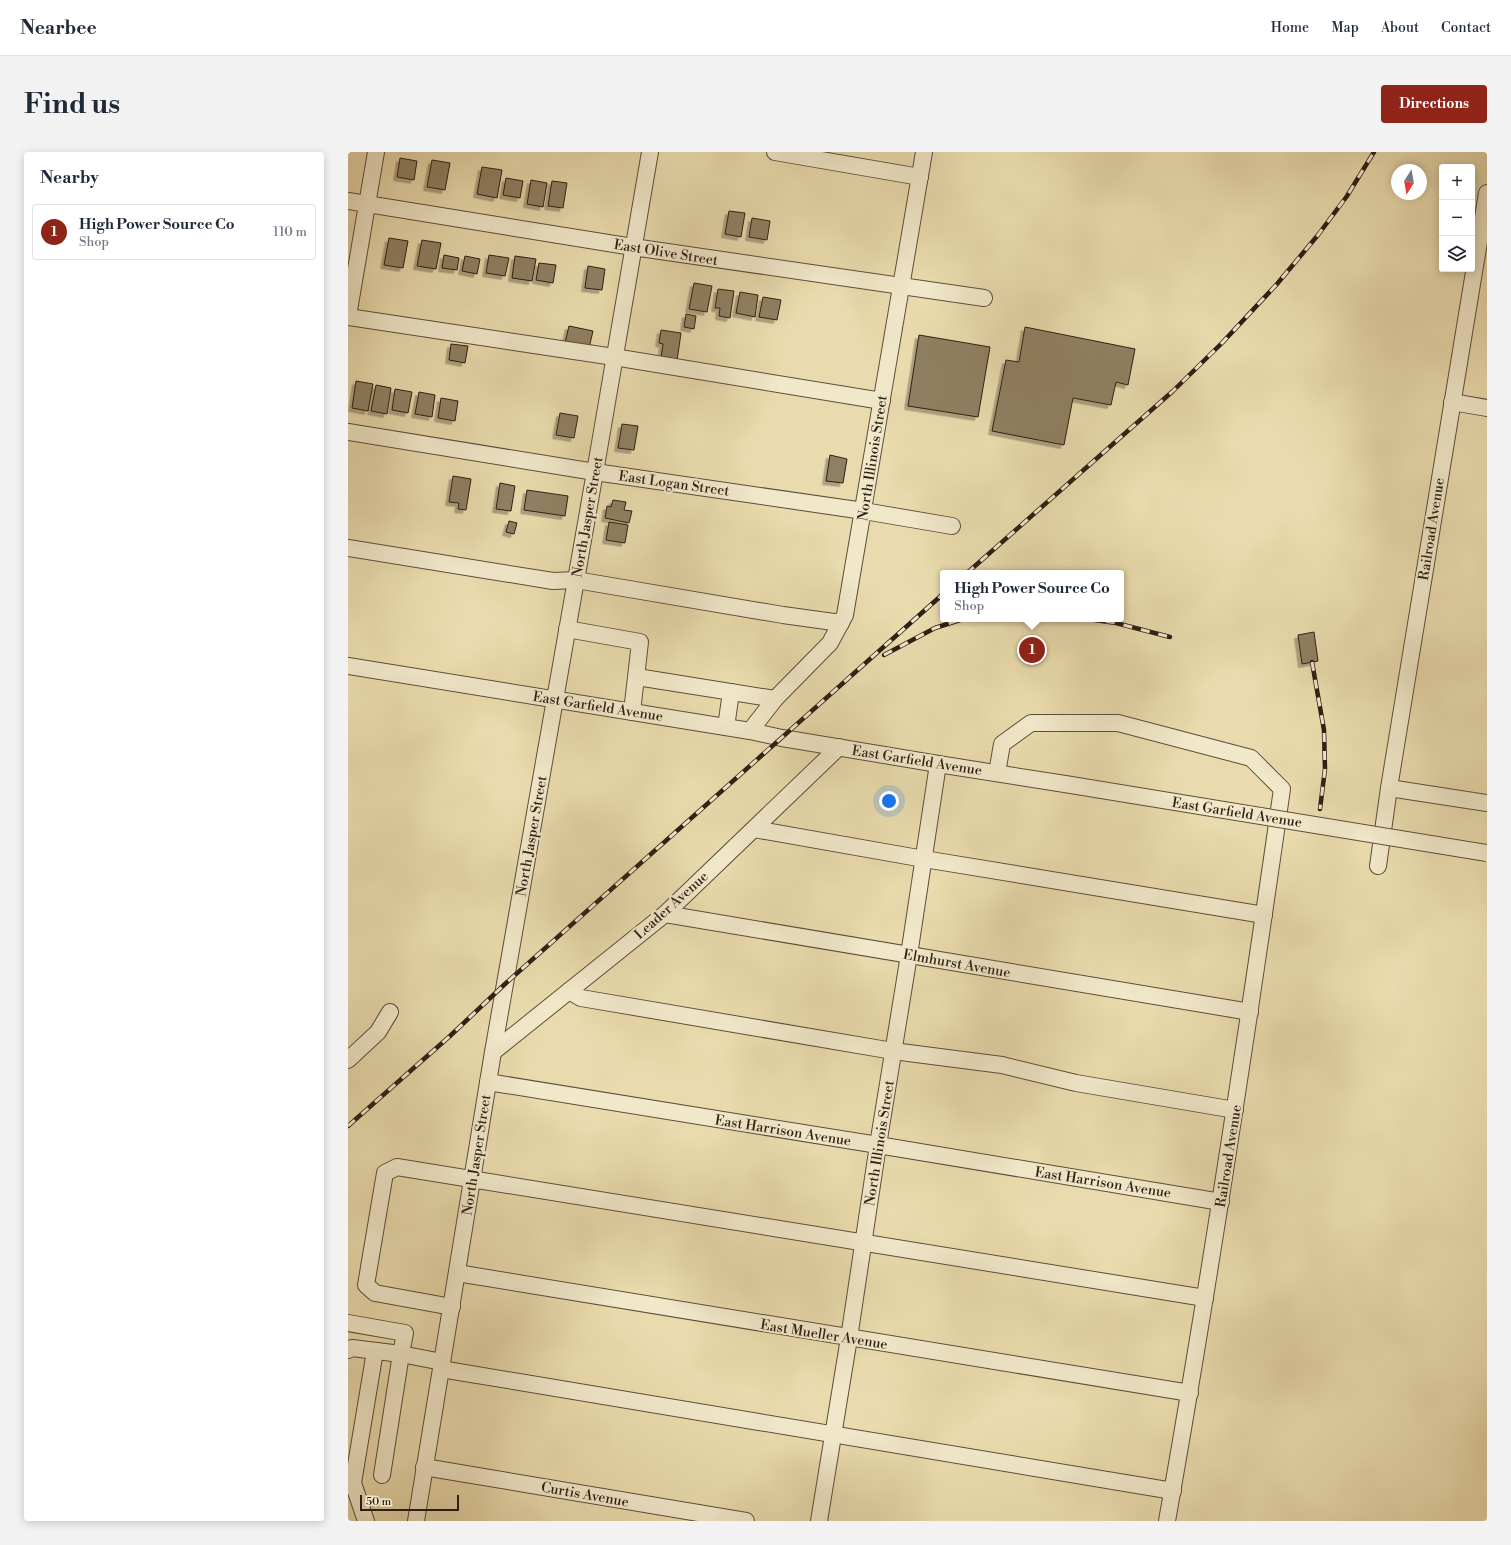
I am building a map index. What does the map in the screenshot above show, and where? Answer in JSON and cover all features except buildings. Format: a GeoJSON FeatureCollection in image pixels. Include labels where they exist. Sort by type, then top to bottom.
{"type":"FeatureCollection","features":[{"type":"Feature","properties":{"kind":"street"},"geometry":{"type":"LineString","coordinates":[[376,152],[348,316],[614,357],[882,401]]}},
{"type":"Feature","properties":{"kind":"street","name":"North Jasper Street"},"geometry":{"type":"LineString","coordinates":[[416,1521],[493,1052],[650,152]]}},
{"type":"Feature","properties":{"kind":"street"},"geometry":{"type":"LineString","coordinates":[[775,152],[920,176]]}},
{"type":"Feature","properties":{"kind":"street","name":"North Illinois Street"},"geometry":{"type":"LineString","coordinates":[[750,731],[775,699],[830,643],[845,615],[864,511],[900,287],[924,152]]}},
{"type":"Feature","properties":{"kind":"street","name":"Railroad Avenue"},"geometry":{"type":"LineString","coordinates":[[1378,866],[1389,788],[1487,193]]}},
{"type":"Feature","properties":{"kind":"street","name":"East Olive Street"},"geometry":{"type":"LineString","coordinates":[[348,201],[633,247],[984,298]]}},
{"type":"Feature","properties":{"kind":"street"},"geometry":{"type":"LineString","coordinates":[[1452,402],[1487,408]]}},
{"type":"Feature","properties":{"kind":"street","name":"East Logan Street"},"geometry":{"type":"LineString","coordinates":[[348,432],[595,472],[864,511],[952,526]]}},
{"type":"Feature","properties":{"kind":"street"},"geometry":{"type":"LineString","coordinates":[[348,548],[553,581],[576,580],[783,615],[841,623]]}},
{"type":"Feature","properties":{"kind":"street"},"geometry":{"type":"LineString","coordinates":[[568,629],[640,642],[632,712]]}},
{"type":"Feature","properties":{"kind":"street","name":"East Garfield Avenue"},"geometry":{"type":"LineString","coordinates":[[348,666],[1487,853]]}},
{"type":"Feature","properties":{"kind":"street"},"geometry":{"type":"LineString","coordinates":[[636,677],[775,699]]}},
{"type":"Feature","properties":{"kind":"street"},"geometry":{"type":"LineString","coordinates":[[726,727],[731,692]]}},
{"type":"Feature","properties":{"kind":"street","name":"Railroad Avenue"},"geometry":{"type":"LineString","coordinates":[[997,773],[1002,744],[1031,722],[1118,724],[1251,758],[1282,789],[1250,1012],[1206,1298],[1167,1521]]}},
{"type":"Feature","properties":{"kind":"street","name":"Leader Avenue"},"geometry":{"type":"LineString","coordinates":[[493,1052],[665,914],[839,747]]}},
{"type":"Feature","properties":{"kind":"street","name":"North Illinois Street"},"geometry":{"type":"LineString","coordinates":[[819,1521],[849,1338],[938,764]]}},
{"type":"Feature","properties":{"kind":"street"},"geometry":{"type":"LineString","coordinates":[[1389,788],[1487,804]]}},
{"type":"Feature","properties":{"kind":"street"},"geometry":{"type":"LineString","coordinates":[[754,829],[924,859],[1264,915]]}},
{"type":"Feature","properties":{"kind":"street","name":"Elmhurst Avenue"},"geometry":{"type":"LineString","coordinates":[[665,914],[1250,1012]]}},
{"type":"Feature","properties":{"kind":"street"},"geometry":{"type":"LineString","coordinates":[[569,991],[581,998],[893,1051],[1002,1065],[1076,1083],[1235,1110]]}},
{"type":"Feature","properties":{"kind":"street"},"geometry":{"type":"LineString","coordinates":[[348,1060],[378,1032],[390,1012]]}},
{"type":"Feature","properties":{"kind":"street","name":"East Harrison Avenue"},"geometry":{"type":"LineString","coordinates":[[488,1082],[1221,1202]]}},
{"type":"Feature","properties":{"kind":"street"},"geometry":{"type":"LineString","coordinates":[[452,1306],[375,1293],[366,1285],[385,1173],[397,1167],[1206,1298]]}},
{"type":"Feature","properties":{"kind":"street","name":"East Mueller Avenue"},"geometry":{"type":"LineString","coordinates":[[457,1273],[1190,1393]]}},
{"type":"Feature","properties":{"kind":"street"},"geometry":{"type":"LineString","coordinates":[[348,1323],[405,1333],[382,1475]]}},
{"type":"Feature","properties":{"kind":"street"},"geometry":{"type":"LineString","coordinates":[[348,1350],[352,1348],[401,1354],[442,1366],[832,1435],[1173,1490]]}},
{"type":"Feature","properties":{"kind":"street"},"geometry":{"type":"LineString","coordinates":[[366,1521],[350,1483],[375,1351]]}},
{"type":"Feature","properties":{"kind":"street","name":"Curtis Avenue"},"geometry":{"type":"LineString","coordinates":[[424,1467],[746,1521]]}},
{"type":"Feature","properties":{"kind":"railway"},"geometry":{"type":"LineString","coordinates":[[970,570],[1173,391],[1222,343],[1277,284],[1318,235],[1347,196],[1374,152]]}},
{"type":"Feature","properties":{"kind":"railway"},"geometry":{"type":"LineString","coordinates":[[348,1126],[450,1036],[505,984],[940,597]]}},
{"type":"Feature","properties":{"kind":"railway"},"geometry":{"type":"LineString","coordinates":[[884,655],[935,628],[954,622]]}},
{"type":"Feature","properties":{"kind":"railway"},"geometry":{"type":"LineString","coordinates":[[1109,622],[1170,637]]}},
{"type":"Feature","properties":{"kind":"railway"},"geometry":{"type":"LineString","coordinates":[[1312,662],[1324,730],[1325,769],[1320,809]]}},
{"type":"Feature","properties":{"kind":"place","name":"High Power Source Co"},"geometry":{"type":"Point","coordinates":[1032,650]}}]}
